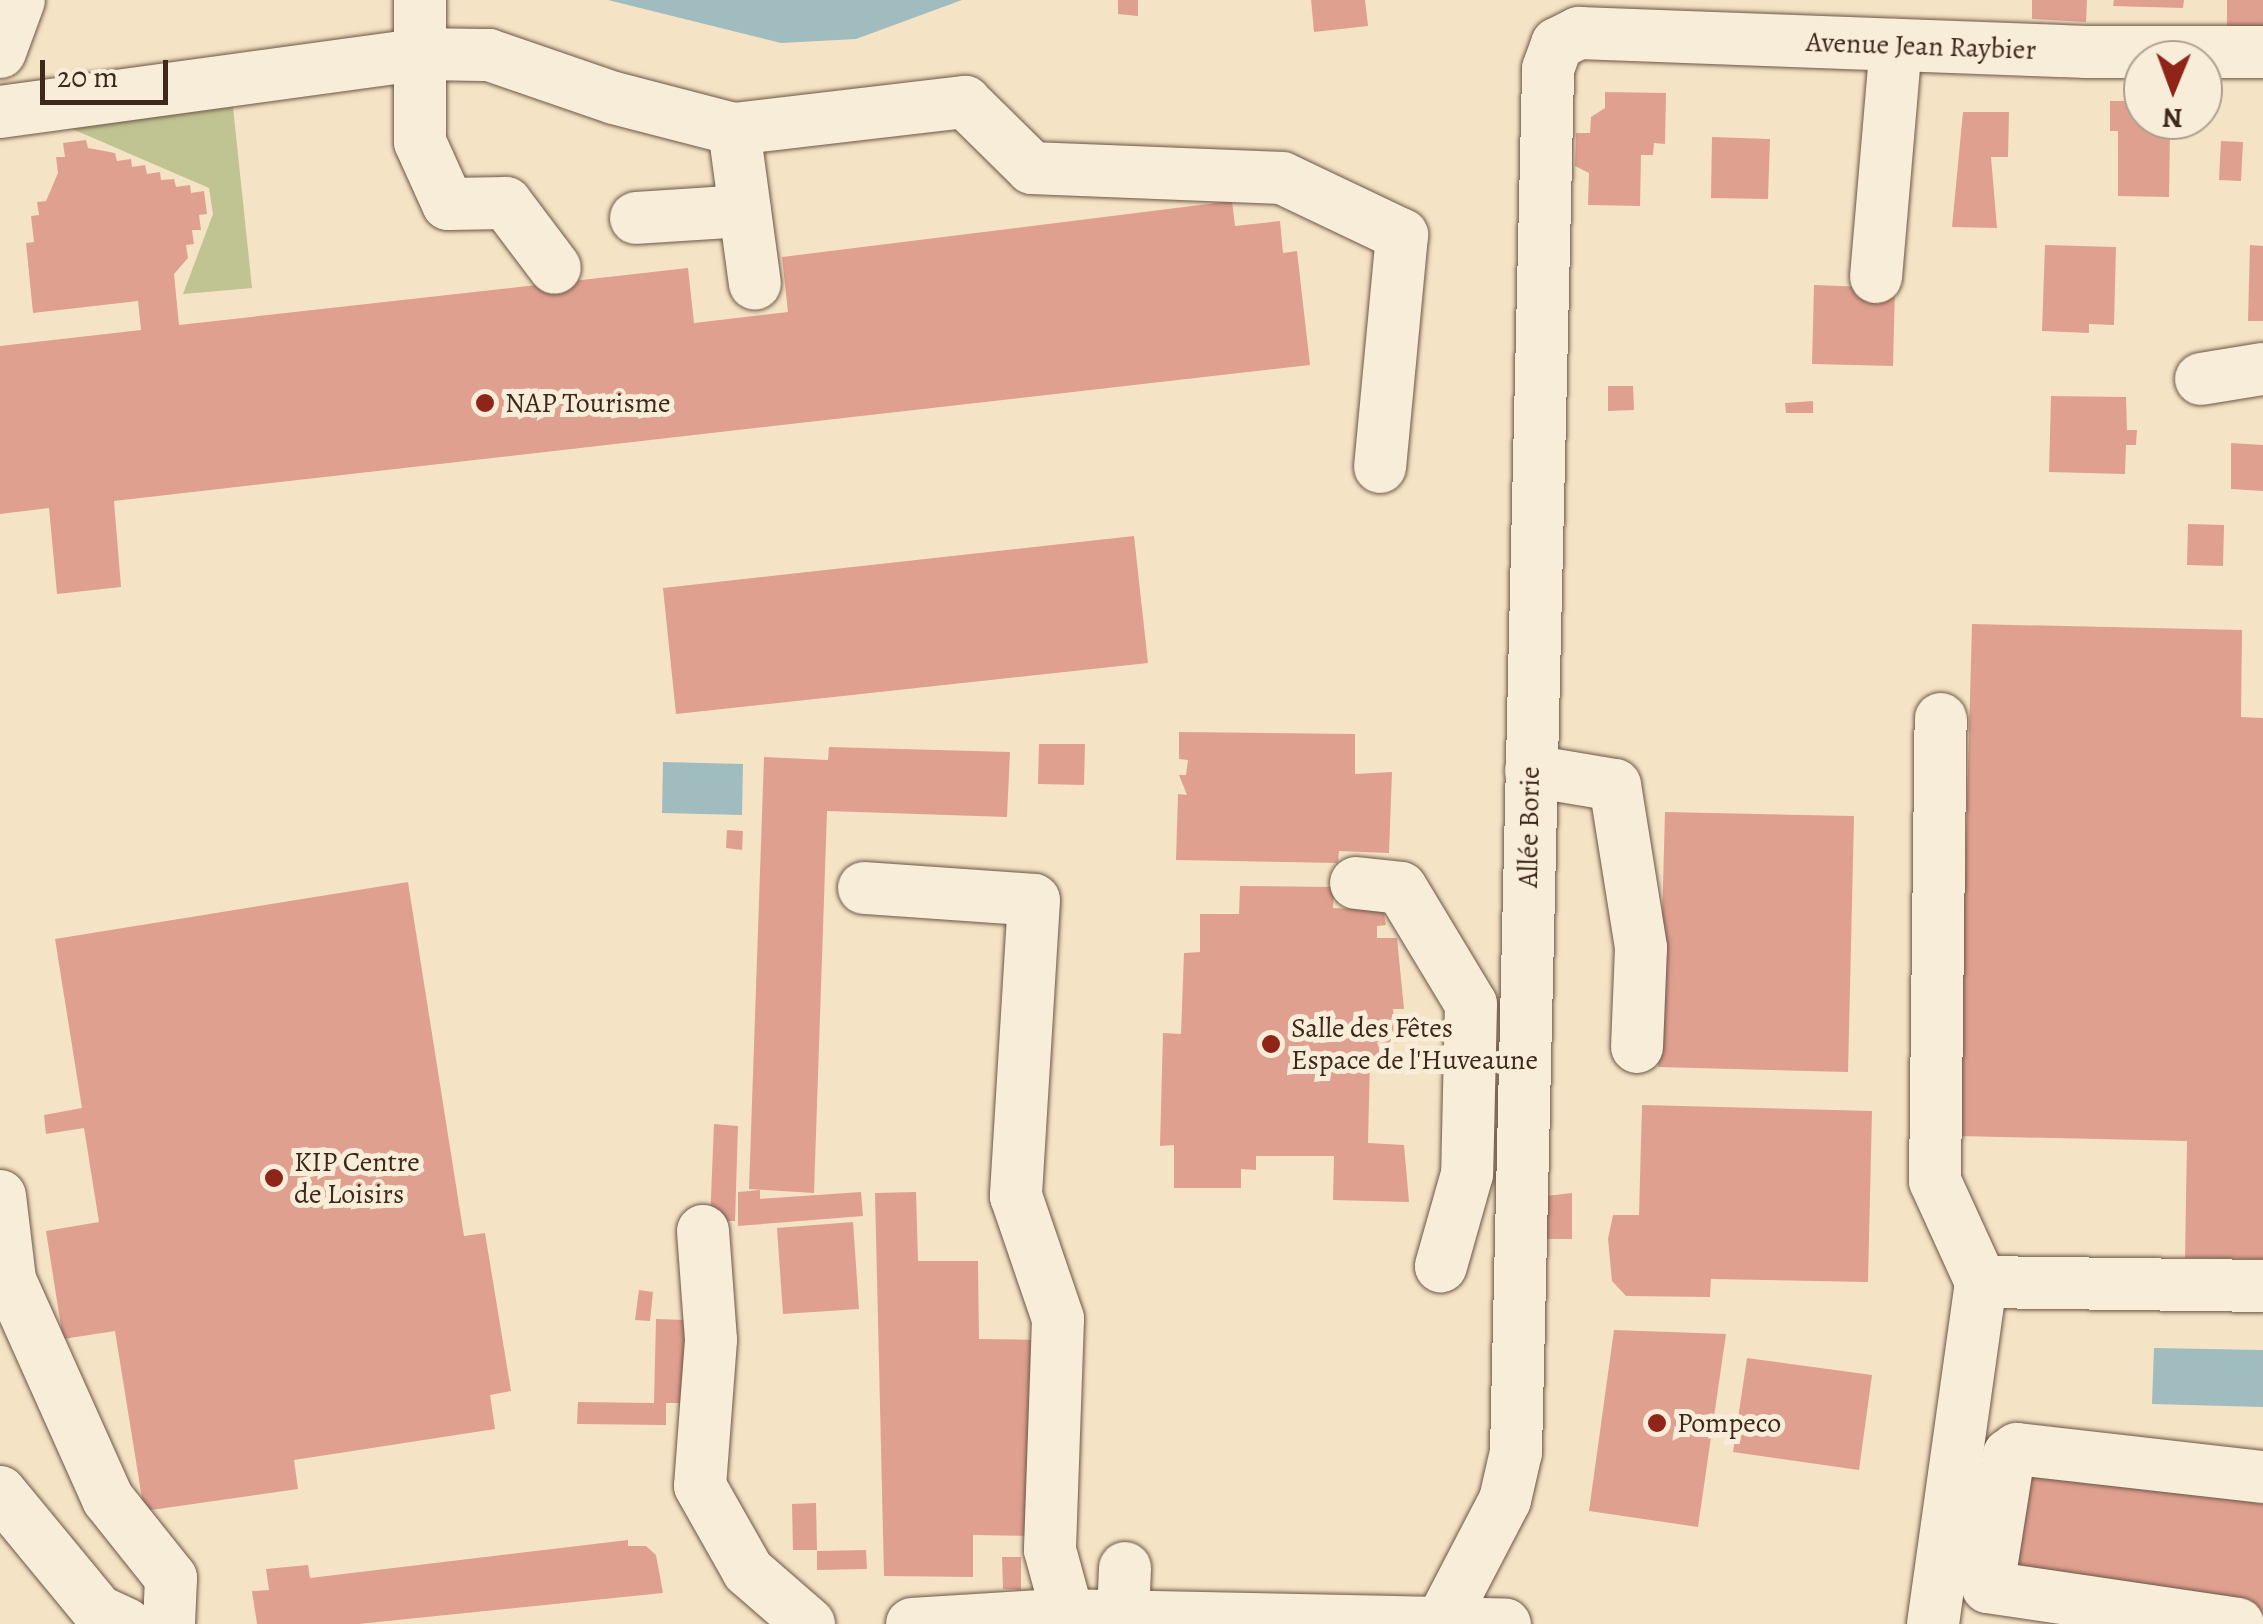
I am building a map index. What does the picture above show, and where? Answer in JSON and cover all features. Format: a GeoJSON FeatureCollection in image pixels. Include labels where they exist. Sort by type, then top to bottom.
{"type":"FeatureCollection","features":[{"type":"Feature","properties":{"kind":"street"},"geometry":{"type":"LineString","coordinates":[[0,52],[19,0]]}},
{"type":"Feature","properties":{"kind":"street"},"geometry":{"type":"LineString","coordinates":[[420,0],[420,142],[448,204],[506,203],[554,268]]}},
{"type":"Feature","properties":{"kind":"street","name":"Avenue Jean Raybier"},"geometry":{"type":"LineString","coordinates":[[1580,34],[2263,52]]}},
{"type":"Feature","properties":{"kind":"street","name":"Allée Borie"},"geometry":{"type":"LineString","coordinates":[[1443,1619],[1504,1500],[1516,1452],[1548,69],[1557,44],[1580,34]]}},
{"type":"Feature","properties":{"kind":"street"},"geometry":{"type":"LineString","coordinates":[[1876,276],[1896,45]]}},
{"type":"Feature","properties":{"kind":"street"},"geometry":{"type":"LineString","coordinates":[[0,112],[422,54],[489,55],[614,98],[734,130],[965,102],[1032,168],[1282,178],[1402,235],[1380,468]]}},
{"type":"Feature","properties":{"kind":"street"},"geometry":{"type":"LineString","coordinates":[[734,130],[754,284]]}},
{"type":"Feature","properties":{"kind":"street"},"geometry":{"type":"LineString","coordinates":[[636,218],[745,211]]}},
{"type":"Feature","properties":{"kind":"street"},"geometry":{"type":"LineString","coordinates":[[2201,379],[2263,369]]}},
{"type":"Feature","properties":{"kind":"street"},"geometry":{"type":"LineString","coordinates":[[1933,1624],[1981,1282],[1934,1181],[1941,719]]}},
{"type":"Feature","properties":{"kind":"street"},"geometry":{"type":"LineString","coordinates":[[1531,771],[1614,785],[1641,948],[1638,1047]]}},
{"type":"Feature","properties":{"kind":"street"},"geometry":{"type":"LineString","coordinates":[[1356,883],[1400,888],[1471,1004],[1467,1174],[1441,1266]]}},
{"type":"Feature","properties":{"kind":"street"},"geometry":{"type":"LineString","coordinates":[[864,888],[1034,900],[1016,1196],[1058,1319],[1050,1550],[1062,1616]]}},
{"type":"Feature","properties":{"kind":"street"},"geometry":{"type":"LineString","coordinates":[[0,1196],[10,1280],[108,1500],[170,1578],[169,1624]]}},
{"type":"Feature","properties":{"kind":"street"},"geometry":{"type":"LineString","coordinates":[[703,1230],[711,1340],[700,1486],[748,1571],[809,1624]]}},
{"type":"Feature","properties":{"kind":"street"},"geometry":{"type":"LineString","coordinates":[[1981,1282],[2263,1286]]}},
{"type":"Feature","properties":{"kind":"street"},"geometry":{"type":"LineString","coordinates":[[2238,1624],[1988,1587],[2009,1455],[2017,1449],[2263,1476]]}},
{"type":"Feature","properties":{"kind":"street"},"geometry":{"type":"LineString","coordinates":[[0,1492],[98,1612],[126,1624]]}},
{"type":"Feature","properties":{"kind":"street"},"geometry":{"type":"LineString","coordinates":[[1948,1500],[2003,1505]]}},
{"type":"Feature","properties":{"kind":"street"},"geometry":{"type":"LineString","coordinates":[[912,1624],[1062,1616],[1124,1592],[1360,1596],[1443,1619],[1505,1624]]}},
{"type":"Feature","properties":{"kind":"green space"},"geometry":{"type":"Polygon","coordinates":[[[233,107],[252,288],[183,294],[213,214],[209,188],[70,128],[233,107]]]}},
{"type":"Feature","properties":{"kind":"water"},"geometry":{"type":"Polygon","coordinates":[[[608,0],[962,0],[856,39],[781,43],[608,0]]]}},
{"type":"Feature","properties":{"kind":"water"},"geometry":{"type":"Polygon","coordinates":[[[663,762],[743,764],[742,815],[662,813],[663,762]]]}},
{"type":"Feature","properties":{"kind":"water"},"geometry":{"type":"Polygon","coordinates":[[[2154,1348],[2263,1350],[2263,1407],[2152,1404],[2154,1348]]]}},
{"type":"Feature","properties":{"kind":"building"},"geometry":{"type":"Polygon","coordinates":[[[1118,0],[1138,0],[1138,16],[1118,14],[1118,0]]]}},
{"type":"Feature","properties":{"kind":"building"},"geometry":{"type":"Polygon","coordinates":[[[1311,0],[1365,0],[1368,26],[1314,32],[1311,0]]]}},
{"type":"Feature","properties":{"kind":"building"},"geometry":{"type":"Polygon","coordinates":[[[2032,0],[2087,0],[2086,22],[2032,19],[2032,0]]]}},
{"type":"Feature","properties":{"kind":"building"},"geometry":{"type":"Polygon","coordinates":[[[2114,0],[2184,0],[2183,8],[2113,6],[2114,0]]]}},
{"type":"Feature","properties":{"kind":"building"},"geometry":{"type":"Polygon","coordinates":[[[2227,0],[2263,0],[2263,28],[2227,28],[2227,0]]]}},
{"type":"Feature","properties":{"kind":"building"},"geometry":{"type":"Polygon","coordinates":[[[1605,92],[1666,93],[1665,144],[1654,143],[1653,155],[1641,155],[1640,206],[1588,205],[1589,173],[1575,166],[1576,133],[1590,133],[1591,117],[1605,108],[1605,92]]]}},
{"type":"Feature","properties":{"kind":"building"},"geometry":{"type":"Polygon","coordinates":[[[2110,101],[2123,101],[2123,140],[2170,140],[2169,197],[2118,196],[2118,131],[2110,131],[2110,101]]]}},
{"type":"Feature","properties":{"kind":"building"},"geometry":{"type":"Polygon","coordinates":[[[1963,112],[2009,112],[2008,157],[1991,157],[1997,228],[1952,227],[1963,112]]]}},
{"type":"Feature","properties":{"kind":"building"},"geometry":{"type":"Polygon","coordinates":[[[1712,137],[1770,139],[1768,199],[1711,198],[1712,137]]]}},
{"type":"Feature","properties":{"kind":"building","name":"NAP Tourisme"},"geometry":{"type":"Polygon","coordinates":[[[86,140],[88,148],[115,153],[117,161],[131,159],[132,167],[145,165],[147,174],[160,172],[161,180],[174,179],[176,187],[190,185],[191,193],[204,191],[207,214],[199,215],[201,230],[192,230],[194,244],[186,245],[188,258],[174,274],[179,325],[688,268],[694,323],[788,312],[782,257],[1232,201],[1235,226],[1280,221],[1283,253],[1297,251],[1310,365],[114,501],[121,587],[57,594],[49,508],[0,514],[0,346],[141,330],[138,301],[33,313],[26,243],[34,242],[31,216],[39,215],[37,202],[46,201],[58,173],[56,157],[65,157],[63,143],[86,140]]]}},
{"type":"Feature","properties":{"kind":"building"},"geometry":{"type":"Polygon","coordinates":[[[2221,141],[2243,142],[2241,181],[2219,180],[2221,141]]]}},
{"type":"Feature","properties":{"kind":"building"},"geometry":{"type":"Polygon","coordinates":[[[2045,245],[2116,247],[2114,325],[2089,324],[2089,333],[2042,331],[2045,245]]]}},
{"type":"Feature","properties":{"kind":"building"},"geometry":{"type":"Polygon","coordinates":[[[2250,245],[2263,246],[2263,321],[2248,321],[2250,245]]]}},
{"type":"Feature","properties":{"kind":"building"},"geometry":{"type":"Polygon","coordinates":[[[1814,285],[1895,288],[1893,366],[1812,364],[1814,285]]]}},
{"type":"Feature","properties":{"kind":"building"},"geometry":{"type":"Polygon","coordinates":[[[1608,386],[1633,386],[1634,410],[1608,411],[1608,386]]]}},
{"type":"Feature","properties":{"kind":"building"},"geometry":{"type":"Polygon","coordinates":[[[2051,396],[2126,397],[2127,430],[2137,430],[2136,445],[2126,445],[2125,474],[2049,472],[2051,396]]]}},
{"type":"Feature","properties":{"kind":"building"},"geometry":{"type":"Polygon","coordinates":[[[1813,401],[1813,413],[1786,413],[1785,403],[1813,401]]]}},
{"type":"Feature","properties":{"kind":"building"},"geometry":{"type":"Polygon","coordinates":[[[2231,443],[2263,445],[2263,491],[2231,489],[2231,443]]]}},
{"type":"Feature","properties":{"kind":"building"},"geometry":{"type":"Polygon","coordinates":[[[2188,524],[2224,525],[2223,566],[2187,565],[2188,524]]]}},
{"type":"Feature","properties":{"kind":"building"},"geometry":{"type":"Polygon","coordinates":[[[1134,536],[1148,663],[676,714],[663,588],[1134,536]]]}},
{"type":"Feature","properties":{"kind":"building"},"geometry":{"type":"Polygon","coordinates":[[[1972,624],[2242,630],[2241,717],[2263,718],[2263,1259],[2185,1258],[2187,1141],[1958,1136],[1972,624]]]}},
{"type":"Feature","properties":{"kind":"building"},"geometry":{"type":"Polygon","coordinates":[[[1179,732],[1355,734],[1355,774],[1392,772],[1389,853],[1339,851],[1338,863],[1176,860],[1178,794],[1187,795],[1179,775],[1186,775],[1188,760],[1179,759],[1179,732]]]}},
{"type":"Feature","properties":{"kind":"building"},"geometry":{"type":"Polygon","coordinates":[[[1039,744],[1085,744],[1084,785],[1038,784],[1039,744]]]}},
{"type":"Feature","properties":{"kind":"building"},"geometry":{"type":"Polygon","coordinates":[[[829,747],[1010,752],[1007,817],[827,811],[814,1193],[749,1189],[764,757],[828,760],[829,747]]]}},
{"type":"Feature","properties":{"kind":"building"},"geometry":{"type":"Polygon","coordinates":[[[1665,812],[1854,816],[1848,1072],[1658,1067],[1665,812]]]}},
{"type":"Feature","properties":{"kind":"building"},"geometry":{"type":"Polygon","coordinates":[[[727,830],[743,831],[742,850],[726,848],[727,830]]]}},
{"type":"Feature","properties":{"kind":"building","name":"KIP Centre de Loisirs"},"geometry":{"type":"Polygon","coordinates":[[[408,882],[464,1236],[485,1233],[511,1391],[490,1395],[495,1429],[294,1460],[298,1489],[144,1511],[115,1331],[63,1339],[46,1231],[99,1222],[84,1128],[46,1134],[44,1115],[82,1108],[55,939],[408,882]]]}},
{"type":"Feature","properties":{"kind":"building","name":"Salle des Fêtes Espace de l'Huveaune"},"geometry":{"type":"Polygon","coordinates":[[[1240,886],[1334,887],[1333,908],[1383,910],[1386,925],[1377,926],[1377,938],[1397,938],[1404,1009],[1393,1009],[1397,1043],[1377,1042],[1381,1054],[1370,1059],[1368,1143],[1404,1145],[1409,1202],[1333,1200],[1334,1156],[1256,1156],[1256,1170],[1241,1169],[1241,1188],[1174,1188],[1174,1145],[1160,1146],[1163,1033],[1181,1034],[1184,953],[1200,952],[1200,914],[1239,914],[1240,886]]]}},
{"type":"Feature","properties":{"kind":"building"},"geometry":{"type":"Polygon","coordinates":[[[1642,1105],[1872,1111],[1868,1282],[1711,1279],[1710,1297],[1626,1296],[1612,1281],[1608,1239],[1613,1215],[1639,1215],[1642,1105]]]}},
{"type":"Feature","properties":{"kind":"building"},"geometry":{"type":"Polygon","coordinates":[[[714,1124],[738,1126],[735,1221],[710,1221],[714,1124]]]}},
{"type":"Feature","properties":{"kind":"building"},"geometry":{"type":"Polygon","coordinates":[[[760,1190],[760,1199],[861,1192],[863,1216],[738,1226],[738,1192],[760,1190]]]}},
{"type":"Feature","properties":{"kind":"building"},"geometry":{"type":"Polygon","coordinates":[[[916,1192],[918,1261],[978,1261],[979,1339],[1042,1340],[1038,1536],[973,1535],[973,1577],[884,1576],[875,1193],[916,1192]]]}},
{"type":"Feature","properties":{"kind":"building"},"geometry":{"type":"Polygon","coordinates":[[[1572,1193],[1572,1239],[1545,1239],[1546,1196],[1572,1193]]]}},
{"type":"Feature","properties":{"kind":"building"},"geometry":{"type":"Polygon","coordinates":[[[853,1222],[859,1309],[783,1314],[777,1228],[853,1222]]]}},
{"type":"Feature","properties":{"kind":"building"},"geometry":{"type":"Polygon","coordinates":[[[639,1290],[653,1292],[650,1321],[635,1320],[639,1290]]]}},
{"type":"Feature","properties":{"kind":"building"},"geometry":{"type":"Polygon","coordinates":[[[656,1319],[686,1320],[684,1403],[666,1403],[666,1425],[577,1424],[578,1402],[654,1403],[656,1319]]]}},
{"type":"Feature","properties":{"kind":"building","name":"Pompeco"},"geometry":{"type":"Polygon","coordinates":[[[1614,1330],[1726,1334],[1698,1527],[1589,1511],[1614,1330]]]}},
{"type":"Feature","properties":{"kind":"building"},"geometry":{"type":"Polygon","coordinates":[[[1747,1358],[1872,1375],[1859,1470],[1733,1452],[1747,1358]]]}},
{"type":"Feature","properties":{"kind":"building"},"geometry":{"type":"Polygon","coordinates":[[[2028,1468],[2263,1504],[2263,1616],[2012,1577],[2028,1468]]]}},
{"type":"Feature","properties":{"kind":"building"},"geometry":{"type":"Polygon","coordinates":[[[816,1503],[817,1550],[793,1550],[792,1504],[816,1503]]]}},
{"type":"Feature","properties":{"kind":"building"},"geometry":{"type":"Polygon","coordinates":[[[628,1540],[628,1546],[646,1546],[656,1555],[663,1593],[358,1624],[257,1624],[252,1591],[269,1590],[266,1569],[308,1565],[310,1578],[628,1540]]]}},
{"type":"Feature","properties":{"kind":"building"},"geometry":{"type":"Polygon","coordinates":[[[866,1550],[867,1569],[817,1570],[817,1551],[866,1550]]]}},
{"type":"Feature","properties":{"kind":"building"},"geometry":{"type":"Polygon","coordinates":[[[1002,1557],[1021,1557],[1021,1590],[1003,1589],[1002,1557]]]}},
{"type":"Feature","properties":{"kind":"place","name":"NAP Tourisme"},"geometry":{"type":"Point","coordinates":[485,403]}},
{"type":"Feature","properties":{"kind":"place","name":"Salle des Fêtes Espace de l'Huveaune"},"geometry":{"type":"Point","coordinates":[1271,1044]}},
{"type":"Feature","properties":{"kind":"place","name":"KIP Centre de Loisirs"},"geometry":{"type":"Point","coordinates":[274,1178]}},
{"type":"Feature","properties":{"kind":"place","name":"Pompeco"},"geometry":{"type":"Point","coordinates":[1657,1423]}}]}
